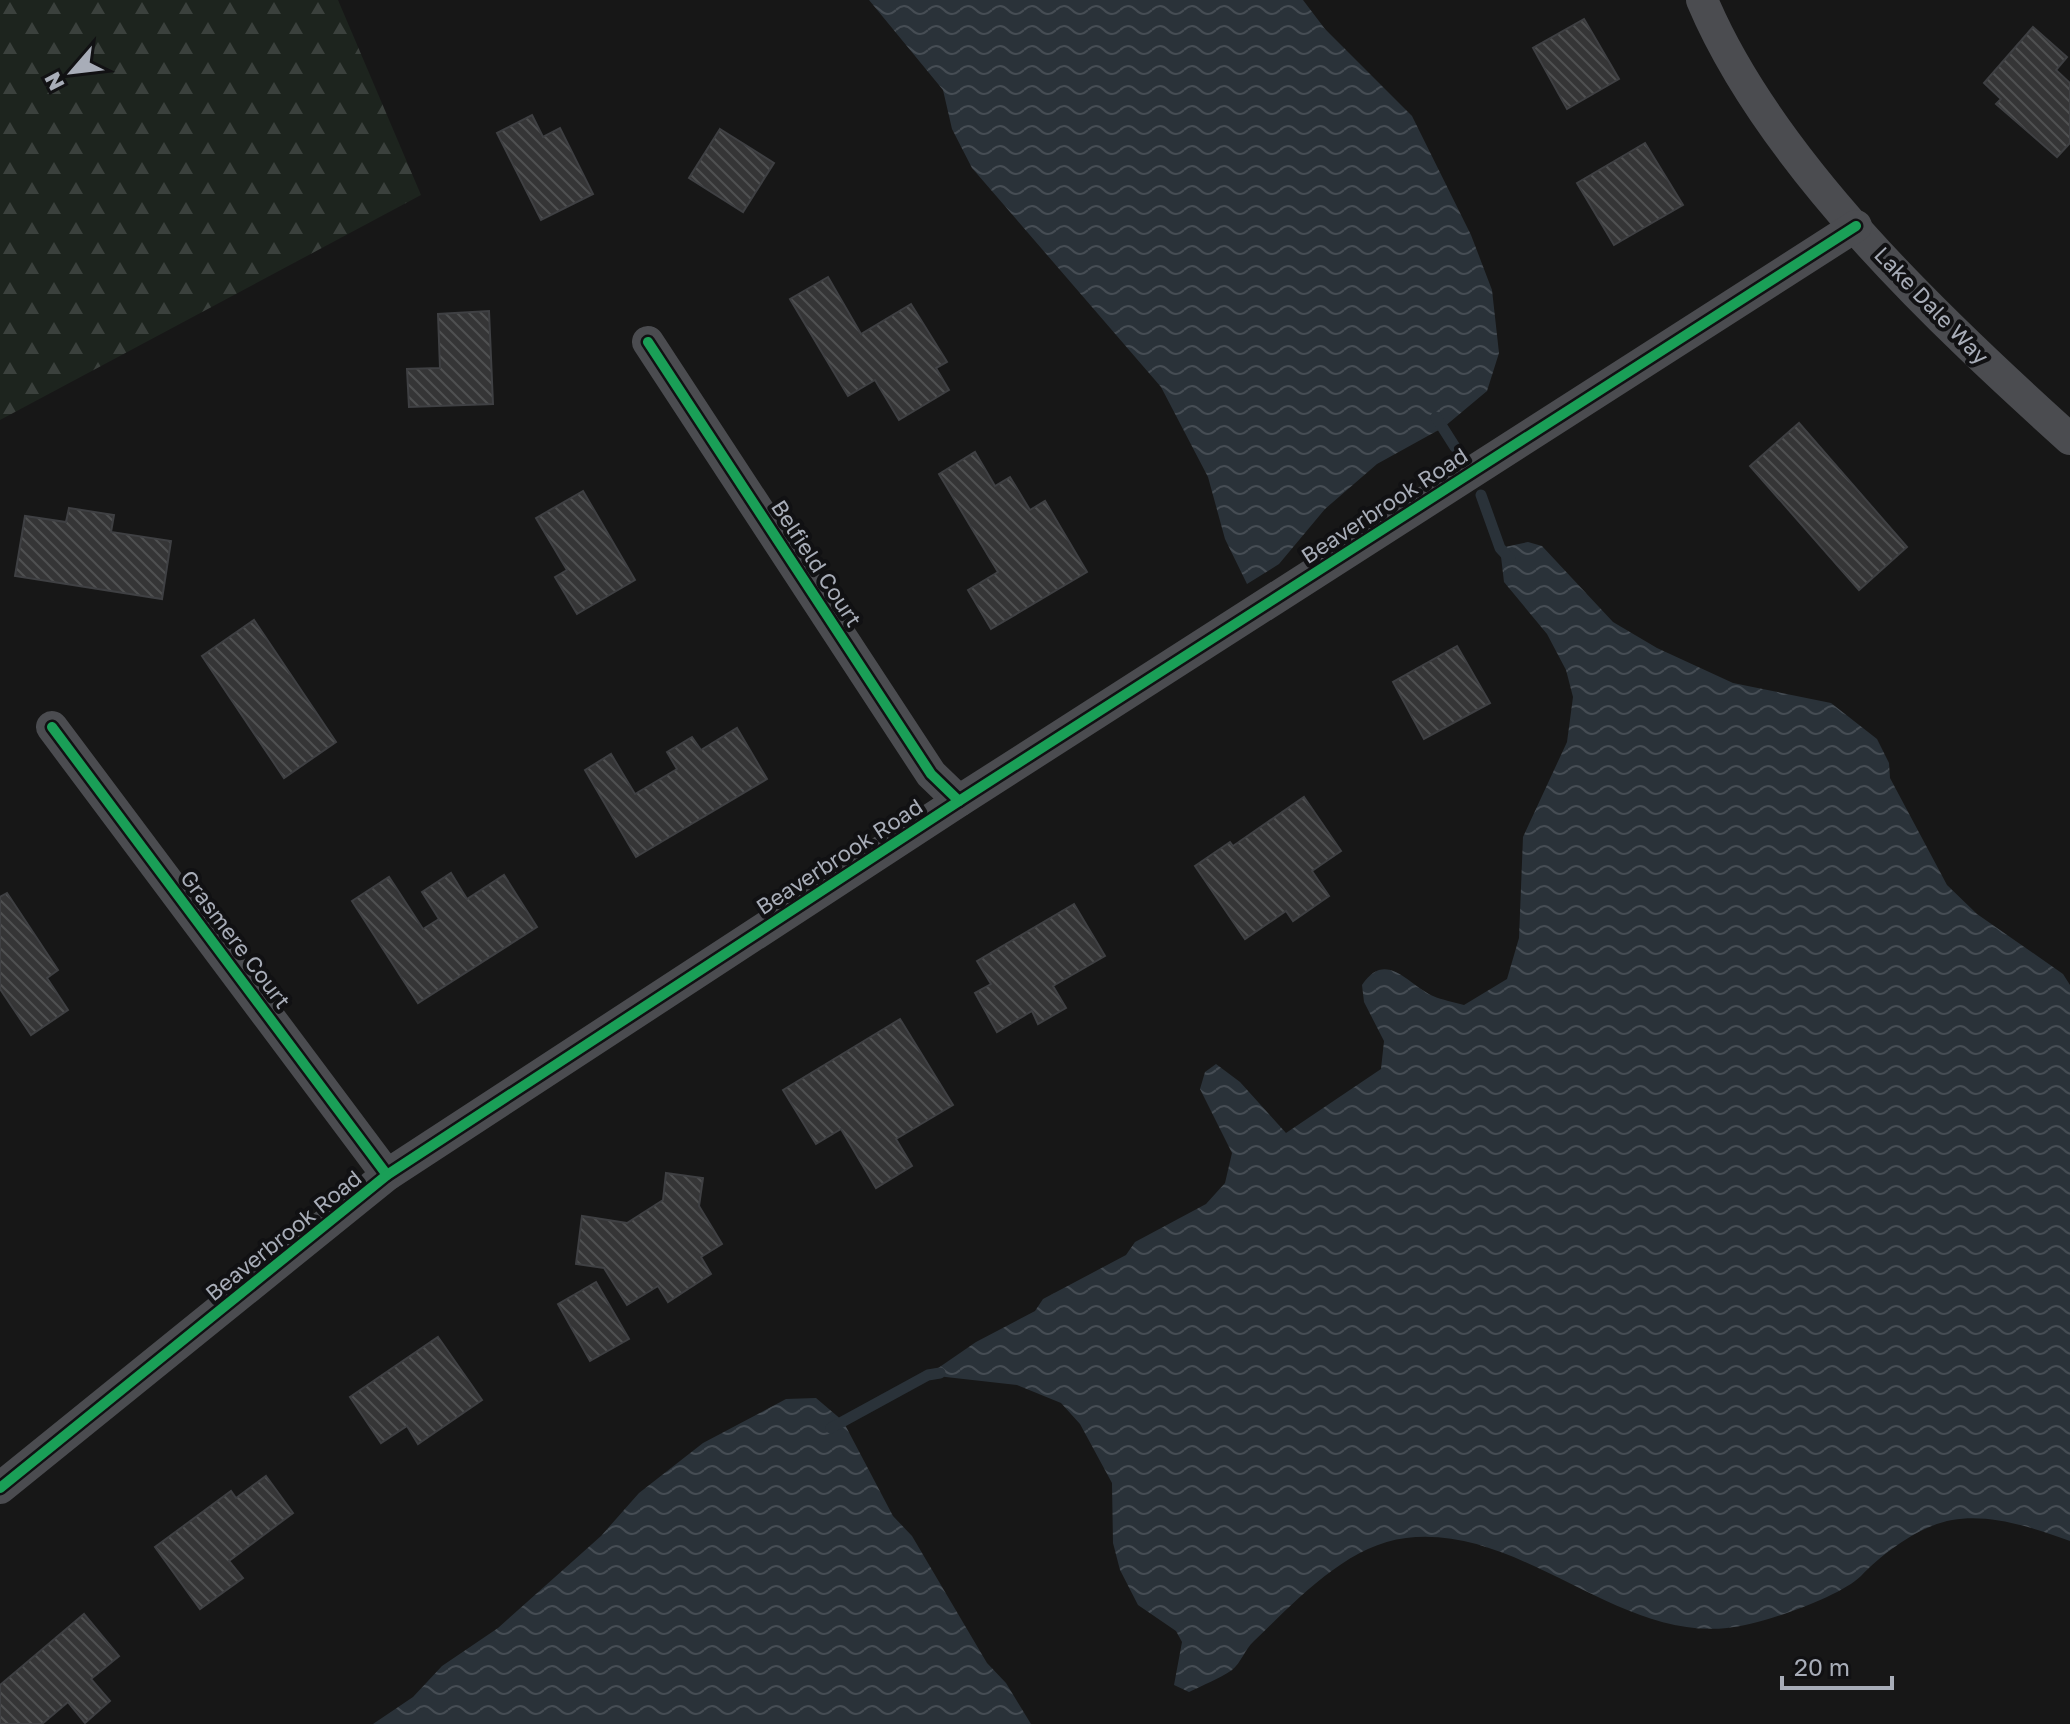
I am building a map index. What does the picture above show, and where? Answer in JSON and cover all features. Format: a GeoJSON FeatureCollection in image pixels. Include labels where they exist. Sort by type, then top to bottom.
{"type":"FeatureCollection","features":[{"type":"Feature","properties":{"kind":"street","name":"Lake Dale Way"},"geometry":{"type":"LineString","coordinates":[[1702,0],[1717,35],[1746,84],[1856,226],[1904,280],[2070,439]]}},
{"type":"Feature","properties":{"kind":"street","name":"Beaverbrook Road"},"geometry":{"type":"LineString","coordinates":[[0,1488],[387,1175],[959,801],[1856,226]]}},
{"type":"Feature","properties":{"kind":"street","name":"Belfield Court"},"geometry":{"type":"LineString","coordinates":[[648,342],[931,774],[959,801]]}},
{"type":"Feature","properties":{"kind":"street","name":"Grasmere Court"},"geometry":{"type":"LineString","coordinates":[[52,727],[387,1175]]}},
{"type":"Feature","properties":{"kind":"green space"},"geometry":{"type":"Polygon","coordinates":[[[0,0],[338,0],[421,195],[0,420],[0,0]]]}},
{"type":"Feature","properties":{"kind":"water"},"geometry":{"type":"Polygon","coordinates":[[[869,0],[1303,0],[1325,29],[1412,116],[1471,235],[1492,290],[1499,353],[1487,391],[1444,427],[1377,464],[1325,509],[1279,564],[1247,584],[1225,539],[1208,477],[1161,387],[972,168],[952,129],[943,90],[869,0]]]}},
{"type":"Feature","properties":{"kind":"water"},"geometry":{"type":"Polygon","coordinates":[[[1528,542],[1542,546],[1613,622],[1657,648],[1733,683],[1831,703],[1877,739],[1889,763],[1890,778],[1947,885],[1977,914],[2063,974],[2070,985],[2070,1541],[1997,1520],[1967,1518],[1940,1523],[1902,1542],[1835,1593],[1778,1616],[1727,1628],[1686,1627],[1646,1617],[1489,1548],[1448,1538],[1406,1538],[1384,1543],[1342,1563],[1251,1644],[1232,1670],[1189,1692],[1174,1685],[1182,1642],[1176,1631],[1138,1605],[1120,1570],[1113,1543],[1112,1483],[1080,1424],[1061,1403],[1017,1385],[928,1375],[976,1342],[1035,1311],[1043,1299],[1126,1255],[1135,1242],[1206,1204],[1225,1183],[1232,1153],[1200,1089],[1205,1072],[1216,1064],[1240,1082],[1286,1133],[1381,1069],[1384,1041],[1364,1002],[1362,985],[1371,975],[1388,969],[1433,996],[1464,1005],[1507,979],[1519,938],[1523,837],[1567,742],[1573,697],[1566,670],[1547,634],[1504,582],[1500,548],[1528,542]]]}},
{"type":"Feature","properties":{"kind":"water"},"geometry":{"type":"Polygon","coordinates":[[[816,1398],[843,1421],[893,1516],[912,1536],[987,1663],[1006,1683],[1031,1724],[373,1724],[413,1697],[442,1666],[498,1628],[601,1536],[639,1493],[703,1443],[786,1399],[816,1398]]]}},
{"type":"Feature","properties":{"kind":"building"},"geometry":{"type":"Polygon","coordinates":[[[1584,19],[1619,79],[1567,109],[1533,48],[1584,19]]]}},
{"type":"Feature","properties":{"kind":"building"},"geometry":{"type":"Polygon","coordinates":[[[2033,27],[2067,57],[2056,70],[2070,83],[2070,143],[2057,157],[1996,104],[2001,99],[1984,83],[2033,27]]]}},
{"type":"Feature","properties":{"kind":"building"},"geometry":{"type":"Polygon","coordinates":[[[532,115],[543,137],[560,128],[593,194],[541,220],[497,133],[532,115]]]}},
{"type":"Feature","properties":{"kind":"building"},"geometry":{"type":"Polygon","coordinates":[[[720,129],[774,163],[743,212],[689,178],[720,129]]]}},
{"type":"Feature","properties":{"kind":"building"},"geometry":{"type":"Polygon","coordinates":[[[1645,143],[1683,205],[1614,245],[1577,183],[1645,143]]]}},
{"type":"Feature","properties":{"kind":"building"},"geometry":{"type":"Polygon","coordinates":[[[828,277],[861,334],[911,304],[947,362],[936,368],[949,390],[899,420],[875,380],[848,396],[790,299],[828,277]]]}},
{"type":"Feature","properties":{"kind":"building"},"geometry":{"type":"Polygon","coordinates":[[[489,311],[493,404],[409,407],[407,369],[440,368],[438,314],[489,311]]]}},
{"type":"Feature","properties":{"kind":"building"},"geometry":{"type":"Polygon","coordinates":[[[1799,423],[1907,547],[1859,590],[1750,466],[1799,423]]]}},
{"type":"Feature","properties":{"kind":"building"},"geometry":{"type":"Polygon","coordinates":[[[975,452],[995,486],[1010,477],[1030,510],[1045,501],[1087,572],[991,629],[968,590],[998,572],[939,474],[975,452]]]}},
{"type":"Feature","properties":{"kind":"building"},"geometry":{"type":"Polygon","coordinates":[[[583,491],[635,580],[577,614],[555,577],[567,570],[536,518],[583,491]]]}},
{"type":"Feature","properties":{"kind":"building"},"geometry":{"type":"Polygon","coordinates":[[[69,508],[114,515],[111,532],[171,541],[162,599],[15,576],[25,516],[66,522],[69,508]]]}},
{"type":"Feature","properties":{"kind":"building"},"geometry":{"type":"Polygon","coordinates":[[[254,620],[336,742],[284,778],[202,656],[254,620]]]}},
{"type":"Feature","properties":{"kind":"building"},"geometry":{"type":"Polygon","coordinates":[[[1457,646],[1490,703],[1424,739],[1393,682],[1457,646]]]}},
{"type":"Feature","properties":{"kind":"building"},"geometry":{"type":"Polygon","coordinates":[[[737,728],[767,779],[636,857],[585,770],[611,754],[635,794],[677,769],[667,752],[692,737],[701,750],[737,728]]]}},
{"type":"Feature","properties":{"kind":"building"},"geometry":{"type":"Polygon","coordinates":[[[1304,797],[1341,851],[1312,871],[1329,896],[1293,921],[1286,911],[1245,939],[1195,866],[1230,842],[1233,846],[1304,797]]]}},
{"type":"Feature","properties":{"kind":"building"},"geometry":{"type":"Polygon","coordinates":[[[451,873],[467,899],[504,875],[537,927],[418,1003],[352,901],[389,877],[423,929],[439,919],[422,892],[451,873]]]}},
{"type":"Feature","properties":{"kind":"building"},"geometry":{"type":"Polygon","coordinates":[[[7,893],[58,970],[47,978],[68,1010],[31,1035],[0,989],[0,897],[7,893]]]}},
{"type":"Feature","properties":{"kind":"building"},"geometry":{"type":"Polygon","coordinates":[[[1074,904],[1105,956],[1053,986],[1066,1008],[1038,1024],[1032,1011],[997,1032],[975,993],[991,984],[977,961],[1074,904]]]}},
{"type":"Feature","properties":{"kind":"building"},"geometry":{"type":"Polygon","coordinates":[[[900,1019],[953,1105],[896,1139],[912,1166],[876,1188],[841,1129],[816,1144],[783,1090],[900,1019]]]}},
{"type":"Feature","properties":{"kind":"building"},"geometry":{"type":"Polygon","coordinates":[[[666,1173],[703,1178],[699,1206],[722,1244],[701,1257],[711,1274],[668,1302],[658,1286],[627,1305],[604,1268],[576,1264],[582,1216],[627,1223],[663,1200],[666,1173]]]}},
{"type":"Feature","properties":{"kind":"building"},"geometry":{"type":"Polygon","coordinates":[[[596,1282],[629,1339],[590,1361],[558,1304],[596,1282]]]}},
{"type":"Feature","properties":{"kind":"building"},"geometry":{"type":"Polygon","coordinates":[[[438,1337],[482,1400],[418,1444],[407,1426],[381,1443],[350,1397],[438,1337]]]}},
{"type":"Feature","properties":{"kind":"building"},"geometry":{"type":"Polygon","coordinates":[[[266,1476],[293,1513],[229,1561],[243,1578],[200,1609],[155,1547],[231,1491],[236,1498],[266,1476]]]}},
{"type":"Feature","properties":{"kind":"building"},"geometry":{"type":"Polygon","coordinates":[[[84,1614],[119,1656],[91,1679],[110,1701],[85,1723],[68,1702],[42,1724],[0,1724],[0,1685],[84,1614]]]}},
{"type":"Feature","properties":{"kind":"waterway"},"geometry":{"type":"LineString","coordinates":[[1436,417],[1455,447]]}},
{"type":"Feature","properties":{"kind":"waterway"},"geometry":{"type":"LineString","coordinates":[[1481,495],[1500,548],[1510,559]]}},
{"type":"Feature","properties":{"kind":"waterway"},"geometry":{"type":"LineString","coordinates":[[831,1428],[928,1375],[940,1373]]}},
{"type":"Feature","properties":{"kind":"cycle path"},"geometry":{"type":"LineString","coordinates":[[0,1488],[387,1175],[959,801],[1856,226]]}},
{"type":"Feature","properties":{"kind":"cycle path"},"geometry":{"type":"LineString","coordinates":[[648,342],[931,774],[959,801]]}},
{"type":"Feature","properties":{"kind":"cycle path"},"geometry":{"type":"LineString","coordinates":[[52,727],[387,1175]]}}]}
